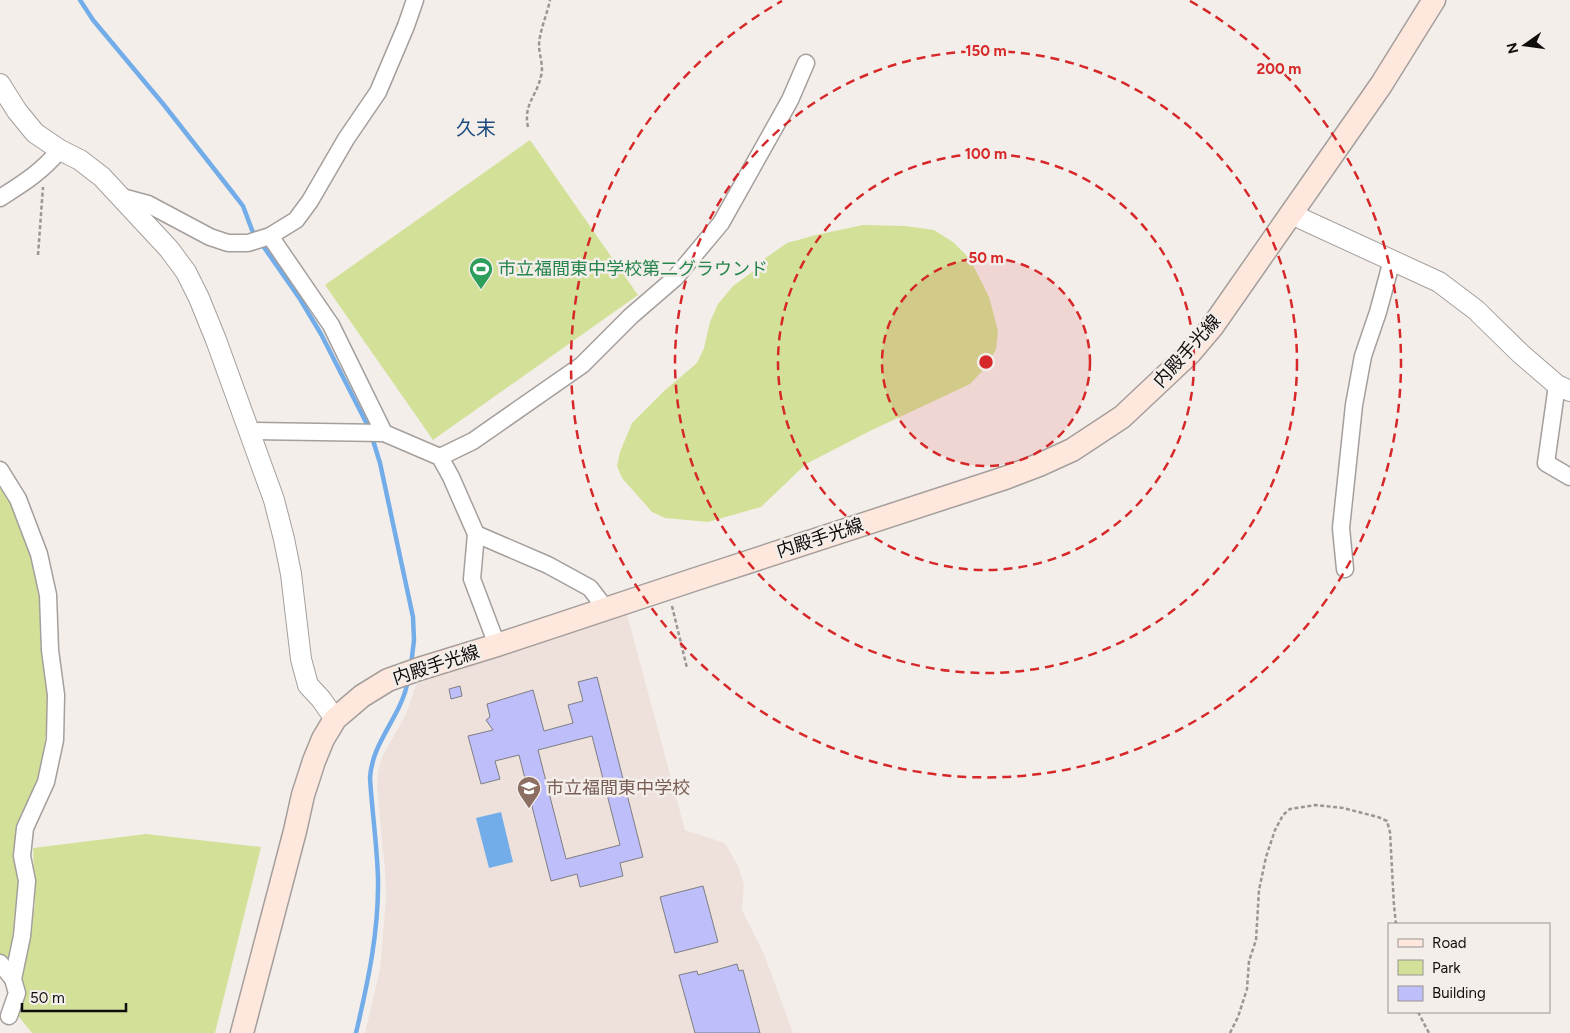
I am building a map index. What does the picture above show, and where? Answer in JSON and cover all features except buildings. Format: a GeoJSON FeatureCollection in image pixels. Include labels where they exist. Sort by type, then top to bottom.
{"type":"FeatureCollection","features":[{"type":"Feature","properties":{"kind":"main road","name":"内殿手光線"},"geometry":{"type":"LineString","coordinates":[[242,1033],[303,795],[323,739],[335,719],[362,696],[388,680],[497,646],[1006,478],[1072,450],[1089,440],[1122,418],[1190,353],[1212,327],[1381,85],[1434,0]]}},
{"type":"Feature","properties":{"kind":"street"},"geometry":{"type":"LineString","coordinates":[[122,197],[148,204],[210,237],[228,243],[248,243],[270,236],[296,220],[310,201],[346,139],[378,92],[415,0]]}},
{"type":"Feature","properties":{"kind":"street"},"geometry":{"type":"LineString","coordinates":[[440,457],[474,441],[582,366],[631,316],[675,278],[721,223],[790,100],[806,63]]}},
{"type":"Feature","properties":{"kind":"street"},"geometry":{"type":"LineString","coordinates":[[3,93],[35,133],[60,150],[80,160],[102,177],[169,249],[186,272],[203,307],[274,500],[291,574],[301,659],[308,685],[321,698],[335,719]]}},
{"type":"Feature","properties":{"kind":"street"},"geometry":{"type":"LineString","coordinates":[[0,198],[34,176],[60,150]]}},
{"type":"Feature","properties":{"kind":"street"},"geometry":{"type":"LineString","coordinates":[[1291,214],[1439,282],[1469,304],[1521,354],[1563,388],[1546,463],[1570,477]]}},
{"type":"Feature","properties":{"kind":"street"},"geometry":{"type":"LineString","coordinates":[[270,236],[331,325],[384,433]]}},
{"type":"Feature","properties":{"kind":"street"},"geometry":{"type":"LineString","coordinates":[[1345,569],[1341,528],[1354,405],[1363,356],[1378,312],[1392,260]]}},
{"type":"Feature","properties":{"kind":"street"},"geometry":{"type":"LineString","coordinates":[[250,431],[384,433],[440,457],[476,534],[472,579],[497,646]]}},
{"type":"Feature","properties":{"kind":"street"},"geometry":{"type":"LineString","coordinates":[[0,470],[18,499],[39,554],[48,595],[50,650],[56,695],[55,740],[46,782],[25,828],[22,856],[27,881],[22,936],[13,979]]}},
{"type":"Feature","properties":{"kind":"street"},"geometry":{"type":"LineString","coordinates":[[476,534],[548,564],[590,588],[606,609]]}},
{"type":"Feature","properties":{"kind":"street"},"geometry":{"type":"LineString","coordinates":[[0,963],[13,979],[17,993],[9,1016]]}},
{"type":"Feature","properties":{"kind":"path"},"geometry":{"type":"LineString","coordinates":[[528,127],[526,110],[535,95],[542,74],[539,47],[540,35],[550,0]]}},
{"type":"Feature","properties":{"kind":"path"},"geometry":{"type":"LineString","coordinates":[[38,255],[45,167]]}},
{"type":"Feature","properties":{"kind":"path"},"geometry":{"type":"LineString","coordinates":[[668,588],[687,668]]}},
{"type":"Feature","properties":{"kind":"path"},"geometry":{"type":"LineString","coordinates":[[1230,1033],[1238,1017],[1247,989],[1249,960],[1256,940],[1259,890],[1266,857],[1275,830],[1283,815],[1290,809],[1316,805],[1334,807],[1378,817],[1387,821],[1390,832],[1396,923]]}},
{"type":"Feature","properties":{"kind":"path"},"geometry":{"type":"LineString","coordinates":[[1419,1013],[1429,1033]]}},
{"type":"Feature","properties":{"kind":"shaded area","name":"市立福間東中学校"},"geometry":{"type":"Polygon","coordinates":[[[627,614],[685,830],[725,843],[738,866],[744,884],[742,910],[764,954],[793,1033],[365,1033],[380,969],[386,899],[377,787],[378,772],[382,757],[406,714],[417,682],[627,614]]]}},
{"type":"Feature","properties":{"kind":"green space","name":"市立福間東中学校第二グラウンド"},"geometry":{"type":"Polygon","coordinates":[[[530,140],[638,295],[433,440],[325,285],[530,140]]]}},
{"type":"Feature","properties":{"kind":"green space"},"geometry":{"type":"Polygon","coordinates":[[[863,225],[906,226],[934,230],[953,242],[970,259],[989,297],[998,331],[996,349],[988,365],[970,384],[870,431],[806,464],[761,507],[708,522],[665,518],[652,512],[622,478],[617,466],[620,452],[632,423],[664,391],[697,363],[704,348],[710,322],[718,304],[733,286],[755,270],[764,259],[787,243],[863,225]]]}},
{"type":"Feature","properties":{"kind":"green space"},"geometry":{"type":"Polygon","coordinates":[[[0,483],[12,502],[32,559],[41,595],[44,669],[49,705],[43,760],[36,787],[22,814],[16,834],[16,860],[19,880],[10,957],[2,959],[0,956],[0,483]]]}},
{"type":"Feature","properties":{"kind":"green space"},"geometry":{"type":"Polygon","coordinates":[[[146,834],[261,847],[215,1033],[32,1033],[15,1012],[35,905],[33,848],[146,834]]]}},
{"type":"Feature","properties":{"kind":"water"},"geometry":{"type":"Polygon","coordinates":[[[501,812],[513,862],[489,868],[476,818],[501,812]]]}},
{"type":"Feature","properties":{"kind":"waterway"},"geometry":{"type":"LineString","coordinates":[[80,0],[93,20],[164,105],[243,206],[256,236]]}},
{"type":"Feature","properties":{"kind":"waterway"},"geometry":{"type":"LineString","coordinates":[[261,243],[300,299],[321,334],[370,430]]}},
{"type":"Feature","properties":{"kind":"waterway"},"geometry":{"type":"LineString","coordinates":[[372,437],[380,463],[413,617],[414,640],[411,665]]}},
{"type":"Feature","properties":{"kind":"waterway"},"geometry":{"type":"LineString","coordinates":[[356,1033],[368,976],[377,917],[377,853],[370,778],[376,752],[400,705],[408,680]]}},
{"type":"Feature","properties":{"kind":"place","name":"市立福間東中学校第二グラウンド"},"geometry":{"type":"Point","coordinates":[481,290]}},
{"type":"Feature","properties":{"kind":"place","name":"市立福間東中学校"},"geometry":{"type":"Point","coordinates":[529,809]}},
{"type":"Feature","properties":{"kind":"district","name":"久末"},"geometry":{"type":"Point","coordinates":[476,128]}}]}
